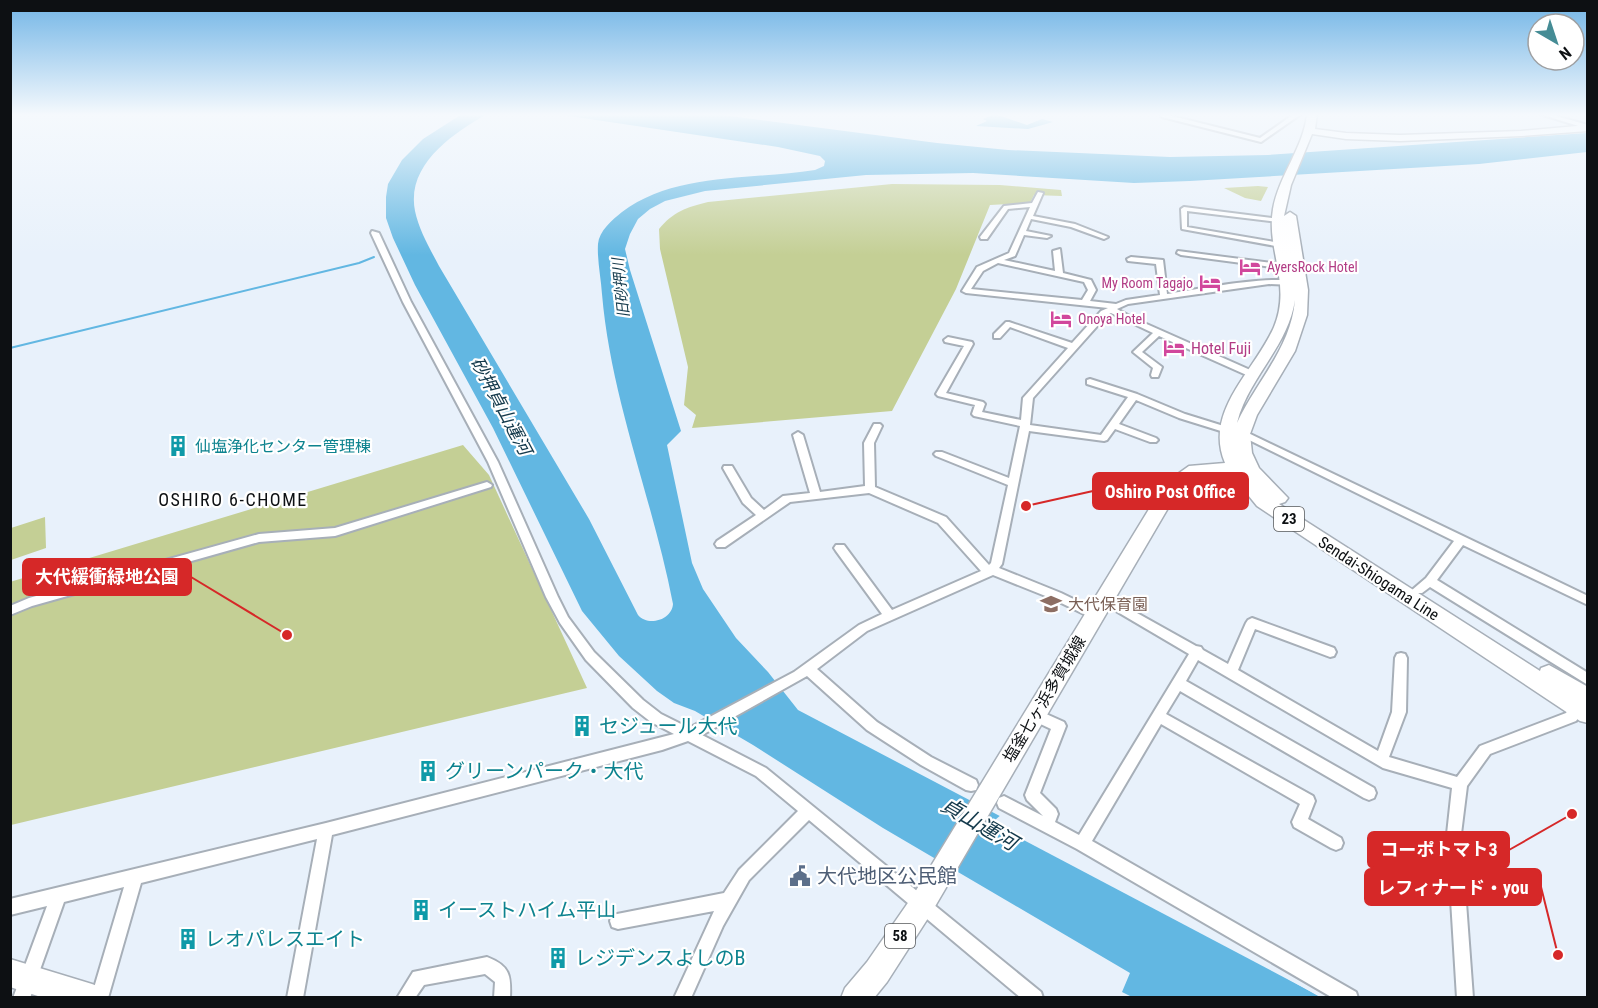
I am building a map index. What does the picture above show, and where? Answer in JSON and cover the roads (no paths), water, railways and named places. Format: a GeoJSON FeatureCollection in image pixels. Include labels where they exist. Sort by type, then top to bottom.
{"type":"FeatureCollection","features":[{"type":"Feature","properties":{"kind":"main road","name":"23"},"geometry":{"type":"LineString","coordinates":[[1293,179],[1300,161]]}},
{"type":"Feature","properties":{"kind":"main road","name":"Sendai-Shiogama Line"},"geometry":{"type":"LineString","coordinates":[[1293,179],[1280,204],[1278,220],[1281,245],[1303,298],[1295,334],[1287,353],[1249,417],[1234,431],[1227,448],[1243,468],[1263,502],[1585,700]]}},
{"type":"Feature","properties":{"kind":"main road","name":"Sendai-Shiogama Line"},"geometry":{"type":"LineString","coordinates":[[1234,431],[1232,412],[1280,327],[1287,305],[1293,278],[1290,220],[1293,179]]}},
{"type":"Feature","properties":{"kind":"main road","name":"Sendai-Shiogama Line"},"geometry":{"type":"LineString","coordinates":[[1243,468],[1301,515],[1424,586],[1585,700]]}},
{"type":"Feature","properties":{"kind":"main road","name":"塩釜七ヶ浜多賀城線"},"geometry":{"type":"LineString","coordinates":[[987,796],[1176,481],[1195,470],[1243,468]]}},
{"type":"Feature","properties":{"kind":"main road","name":"58"},"geometry":{"type":"LineString","coordinates":[[855,998],[877,972],[921,906],[987,796]]}},
{"type":"Feature","properties":{"kind":"main road"},"geometry":{"type":"LineString","coordinates":[[20,983],[92,998]]}},
{"type":"Feature","properties":{"kind":"street"},"geometry":{"type":"LineString","coordinates":[[1040,193],[1012,254],[980,269],[966,291],[1114,308],[1130,320],[1254,375]]}},
{"type":"Feature","properties":{"kind":"street"},"geometry":{"type":"LineString","coordinates":[[984,237],[1006,207],[1034,205]]}},
{"type":"Feature","properties":{"kind":"street"},"geometry":{"type":"LineString","coordinates":[[1278,220],[1184,209],[1184,228],[1281,245]]}},
{"type":"Feature","properties":{"kind":"street"},"geometry":{"type":"LineString","coordinates":[[1029,217],[1073,225],[1104,237]]}},
{"type":"Feature","properties":{"kind":"street"},"geometry":{"type":"LineString","coordinates":[[1022,232],[1047,236]]}},
{"type":"Feature","properties":{"kind":"street"},"geometry":{"type":"LineString","coordinates":[[375,233],[429,344],[493,462],[564,620],[590,656],[638,704],[656,718],[761,772],[1035,998]]}},
{"type":"Feature","properties":{"kind":"street"},"geometry":{"type":"LineString","coordinates":[[1057,251],[1059,274]]}},
{"type":"Feature","properties":{"kind":"street"},"geometry":{"type":"LineString","coordinates":[[1181,253],[1293,278]]}},
{"type":"Feature","properties":{"kind":"street"},"geometry":{"type":"LineString","coordinates":[[1131,259],[1160,262],[1164,298]]}},
{"type":"Feature","properties":{"kind":"street"},"geometry":{"type":"LineString","coordinates":[[997,261],[1087,280],[1092,290],[1085,303]]}},
{"type":"Feature","properties":{"kind":"street"},"geometry":{"type":"LineString","coordinates":[[10,907],[326,830],[662,744],[689,735],[803,673],[863,628],[990,571],[996,564],[1025,426],[1028,398],[1104,313],[1126,303],[1293,278]]}},
{"type":"Feature","properties":{"kind":"street"},"geometry":{"type":"LineString","coordinates":[[997,336],[1008,324],[1074,347]]}},
{"type":"Feature","properties":{"kind":"street"},"geometry":{"type":"LineString","coordinates":[[1155,375],[1158,367],[1137,352],[1159,333]]}},
{"type":"Feature","properties":{"kind":"street"},"geometry":{"type":"LineString","coordinates":[[948,340],[969,345],[941,394],[980,404],[977,414],[1025,426],[1104,438],[1134,396]]}},
{"type":"Feature","properties":{"kind":"street"},"geometry":{"type":"LineString","coordinates":[[1090,382],[1134,396],[1182,416],[1234,431],[1587,601]]}},
{"type":"Feature","properties":{"kind":"street"},"geometry":{"type":"LineString","coordinates":[[1114,425],[1154,440]]}},
{"type":"Feature","properties":{"kind":"street"},"geometry":{"type":"LineString","coordinates":[[870,489],[868,443],[877,426]]}},
{"type":"Feature","properties":{"kind":"street"},"geometry":{"type":"LineString","coordinates":[[798,435],[816,496]]}},
{"type":"Feature","properties":{"kind":"street"},"geometry":{"type":"LineString","coordinates":[[939,454],[1013,483]]}},
{"type":"Feature","properties":{"kind":"street"},"geometry":{"type":"LineString","coordinates":[[728,468],[747,500],[763,515]]}},
{"type":"Feature","properties":{"kind":"street"},"geometry":{"type":"LineString","coordinates":[[10,612],[29,602],[260,538],[335,532],[487,485]]}},
{"type":"Feature","properties":{"kind":"street"},"geometry":{"type":"LineString","coordinates":[[721,544],[787,499],[870,489],[942,520],[990,571],[1057,596],[1099,606],[1197,651],[1388,764],[1460,784]]}},
{"type":"Feature","properties":{"kind":"street"},"geometry":{"type":"LineString","coordinates":[[1424,586],[1461,539]]}},
{"type":"Feature","properties":{"kind":"street"},"geometry":{"type":"LineString","coordinates":[[840,548],[890,616]]}},
{"type":"Feature","properties":{"kind":"street"},"geometry":{"type":"LineString","coordinates":[[1231,671],[1252,623],[1330,652]]}},
{"type":"Feature","properties":{"kind":"street"},"geometry":{"type":"LineString","coordinates":[[1082,844],[1197,651]]}},
{"type":"Feature","properties":{"kind":"street"},"geometry":{"type":"LineString","coordinates":[[1381,760],[1399,712],[1401,658]]}},
{"type":"Feature","properties":{"kind":"street"},"geometry":{"type":"LineString","coordinates":[[803,673],[872,726],[926,761],[987,796],[1082,844],[1350,998]]}},
{"type":"Feature","properties":{"kind":"street"},"geometry":{"type":"LineString","coordinates":[[1178,683],[1369,793]]}},
{"type":"Feature","properties":{"kind":"street"},"geometry":{"type":"LineString","coordinates":[[1465,998],[1454,834],[1460,784],[1485,750],[1571,717],[1585,700]]}},
{"type":"Feature","properties":{"kind":"street"},"geometry":{"type":"LineString","coordinates":[[1035,715],[1059,726],[1032,795],[1051,814],[1047,825]]}},
{"type":"Feature","properties":{"kind":"street"},"geometry":{"type":"LineString","coordinates":[[1158,717],[1308,801],[1299,822],[1336,843]]}},
{"type":"Feature","properties":{"kind":"street"},"geometry":{"type":"LineString","coordinates":[[681,998],[729,900],[744,875],[809,810]]}},
{"type":"Feature","properties":{"kind":"street"},"geometry":{"type":"LineString","coordinates":[[295,998],[326,830]]}},
{"type":"Feature","properties":{"kind":"street"},"geometry":{"type":"LineString","coordinates":[[99,998],[135,877]]}},
{"type":"Feature","properties":{"kind":"street"},"geometry":{"type":"LineString","coordinates":[[20,983],[58,896]]}},
{"type":"Feature","properties":{"kind":"street"},"geometry":{"type":"LineString","coordinates":[[618,921],[729,900]]}},
{"type":"Feature","properties":{"kind":"street"},"geometry":{"type":"LineString","coordinates":[[405,998],[419,978],[487,965],[503,978],[502,998]]}},
{"type":"Feature","properties":{"kind":"water"},"geometry":{"type":"Polygon","coordinates":[[[401,161],[428,161],[418,179],[414,194],[415,211],[425,239],[589,519],[638,615],[642,619],[653,621],[669,614],[673,604],[665,565],[614,373],[598,256],[599,239],[607,226],[622,212],[643,199],[690,184],[815,170],[824,166],[825,161],[1506,161],[1134,183],[973,173],[866,175],[705,191],[665,201],[650,209],[638,219],[625,249],[681,431],[667,445],[692,563],[703,589],[736,638],[768,672],[798,710],[1015,824],[1320,997],[1134,998],[1122,992],[1130,973],[883,828],[753,745],[695,711],[674,703],[657,691],[619,656],[582,611],[493,428],[415,285],[393,238],[386,218],[388,184],[401,161]]]}},
{"type":"Feature","properties":{"kind":"waterway"},"geometry":{"type":"LineString","coordinates":[[10,348],[359,263],[374,257]]}},
{"type":"Feature","properties":{"kind":"place","name":"AyersRock Hotel"},"geometry":{"type":"Point","coordinates":[1250,267]}},
{"type":"Feature","properties":{"kind":"place","name":"My Room Tagajo"},"geometry":{"type":"Point","coordinates":[1210,283]}},
{"type":"Feature","properties":{"kind":"place","name":"Onoya Hotel"},"geometry":{"type":"Point","coordinates":[1061,319]}},
{"type":"Feature","properties":{"kind":"place","name":"Hotel Fuji"},"geometry":{"type":"Point","coordinates":[1174,348]}},
{"type":"Feature","properties":{"kind":"place","name":"仙塩浄化センター管理棟"},"geometry":{"type":"Point","coordinates":[178,446]}},
{"type":"Feature","properties":{"kind":"place","name":"Oshiro Post Office"},"geometry":{"type":"Point","coordinates":[1026,506]}},
{"type":"Feature","properties":{"kind":"place","name":"大代保育園"},"geometry":{"type":"Point","coordinates":[1051,604]}},
{"type":"Feature","properties":{"kind":"place","name":"大代緩衝緑地公園"},"geometry":{"type":"Point","coordinates":[287,635]}},
{"type":"Feature","properties":{"kind":"place","name":"セジュール大代"},"geometry":{"type":"Point","coordinates":[582,726]}},
{"type":"Feature","properties":{"kind":"place","name":"グリーンパーク・大代"},"geometry":{"type":"Point","coordinates":[428,771]}},
{"type":"Feature","properties":{"kind":"place","name":"コーポトマト3"},"geometry":{"type":"Point","coordinates":[1572,814]}},
{"type":"Feature","properties":{"kind":"place","name":"大代地区公民館"},"geometry":{"type":"Point","coordinates":[800,876]}},
{"type":"Feature","properties":{"kind":"place","name":"イーストハイム平山"},"geometry":{"type":"Point","coordinates":[421,910]}},
{"type":"Feature","properties":{"kind":"place","name":"レオパレスエイト"},"geometry":{"type":"Point","coordinates":[188,939]}},
{"type":"Feature","properties":{"kind":"place","name":"レフィナード・you"},"geometry":{"type":"Point","coordinates":[1558,955]}},
{"type":"Feature","properties":{"kind":"place","name":"レジデンスよしのB"},"geometry":{"type":"Point","coordinates":[558,958]}},
{"type":"Feature","properties":{"kind":"district","name":"OSHIRO 6-CHOME"},"geometry":{"type":"Point","coordinates":[233,500]}},
{"type":"Feature","properties":{"kind":"water label","name":"旧砂押川"},"geometry":{"type":"Point","coordinates":[621,288]}},
{"type":"Feature","properties":{"kind":"water label","name":"砂押貞山運河"},"geometry":{"type":"Point","coordinates":[501,406]}},
{"type":"Feature","properties":{"kind":"water label","name":"貞山運河"},"geometry":{"type":"Point","coordinates":[979,824]}}]}
